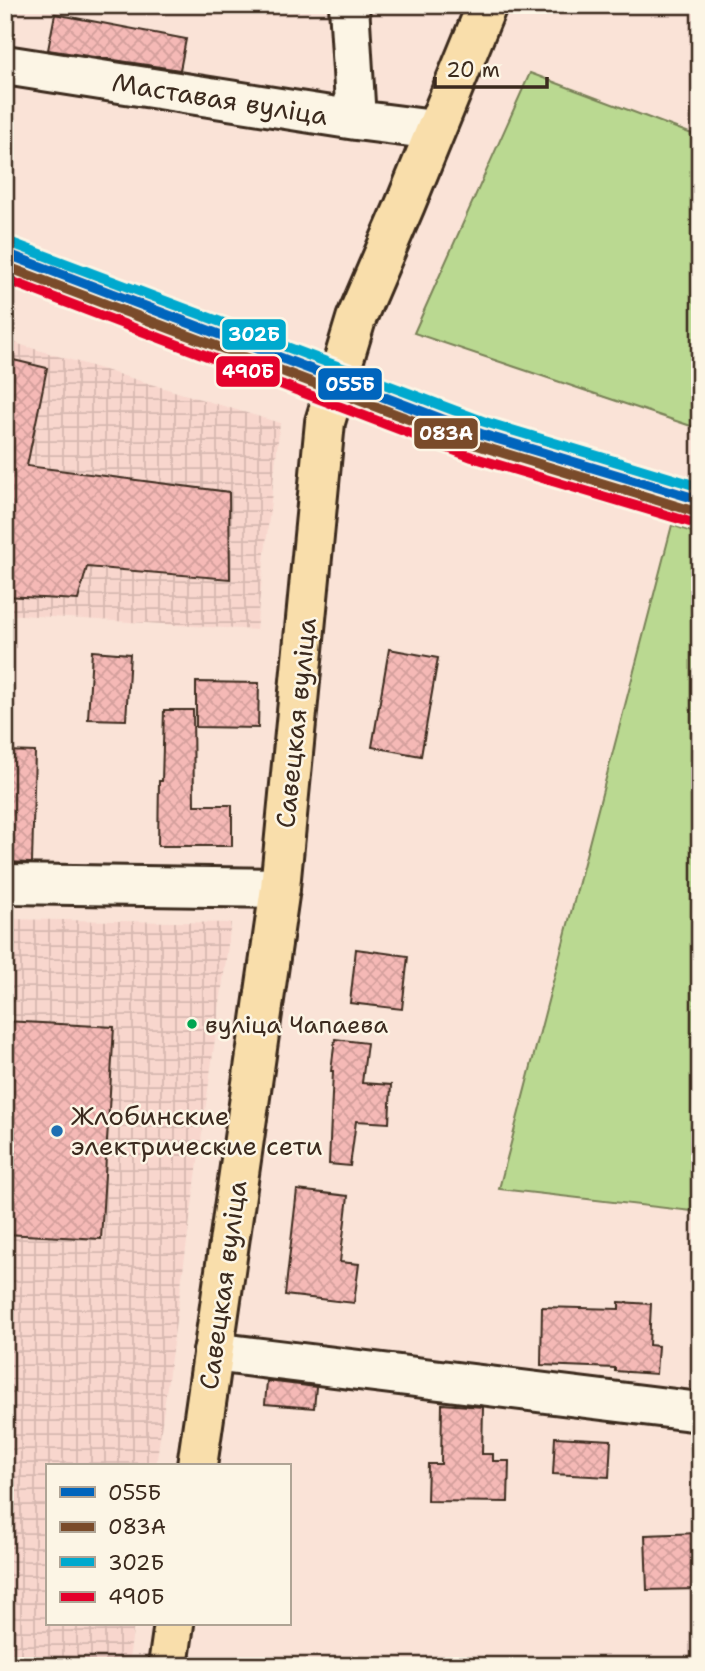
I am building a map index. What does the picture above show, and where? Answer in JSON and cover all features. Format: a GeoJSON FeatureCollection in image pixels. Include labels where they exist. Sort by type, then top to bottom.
{"type":"FeatureCollection","features":[{"type":"Feature","properties":{"kind":"main road","name":"Савецкая вуліца"},"geometry":{"type":"LineString","coordinates":[[197,1464],[280,888],[325,422],[356,319],[487,5]]}},
{"type":"Feature","properties":{"kind":"main road"},"geometry":{"type":"LineString","coordinates":[[168,1666],[174,1626]]}},
{"type":"Feature","properties":{"kind":"street"},"geometry":{"type":"LineString","coordinates":[[349,5],[356,120]]}},
{"type":"Feature","properties":{"kind":"street","name":"Маставая вуліца"},"geometry":{"type":"LineString","coordinates":[[5,65],[434,130]]}},
{"type":"Feature","properties":{"kind":"street"},"geometry":{"type":"LineString","coordinates":[[5,884],[280,888]]}},
{"type":"Feature","properties":{"kind":"street"},"geometry":{"type":"LineString","coordinates":[[213,1352],[700,1412]]}},
{"type":"Feature","properties":{"kind":"shaded area"},"geometry":{"type":"Polygon","coordinates":[[[5,340],[280,423],[256,630],[5,614],[5,340]]]}},
{"type":"Feature","properties":{"kind":"shaded area"},"geometry":{"type":"Polygon","coordinates":[[[5,919],[231,923],[156,1464],[46,1464],[46,1626],[134,1626],[128,1666],[5,1666],[5,919]]]}},
{"type":"Feature","properties":{"kind":"green space"},"geometry":{"type":"Polygon","coordinates":[[[530,73],[700,137],[700,429],[414,333],[530,73]]]}},
{"type":"Feature","properties":{"kind":"green space"},"geometry":{"type":"Polygon","coordinates":[[[672,525],[700,535],[700,1212],[499,1189],[672,525]]]}},
{"type":"Feature","properties":{"kind":"building"},"geometry":{"type":"Polygon","coordinates":[[[55,14],[186,39],[180,70],[48,50],[55,14]]]}},
{"type":"Feature","properties":{"kind":"building"},"geometry":{"type":"Polygon","coordinates":[[[5,358],[47,368],[27,466],[229,492],[230,579],[87,567],[78,600],[5,596],[5,358]]]}},
{"type":"Feature","properties":{"kind":"building"},"geometry":{"type":"Polygon","coordinates":[[[389,649],[438,658],[421,756],[372,747],[389,649]]]}},
{"type":"Feature","properties":{"kind":"building"},"geometry":{"type":"Polygon","coordinates":[[[92,651],[130,654],[126,720],[88,719],[92,651]]]}},
{"type":"Feature","properties":{"kind":"building"},"geometry":{"type":"Polygon","coordinates":[[[196,682],[259,683],[258,728],[196,727],[196,682]]]}},
{"type":"Feature","properties":{"kind":"building"},"geometry":{"type":"Polygon","coordinates":[[[164,710],[193,710],[194,805],[232,805],[232,846],[158,846],[164,710]]]}},
{"type":"Feature","properties":{"kind":"building"},"geometry":{"type":"Polygon","coordinates":[[[5,751],[35,752],[32,863],[5,862],[5,751]]]}},
{"type":"Feature","properties":{"kind":"building"},"geometry":{"type":"Polygon","coordinates":[[[356,949],[408,956],[402,1009],[350,1003],[356,949]]]}},
{"type":"Feature","properties":{"kind":"building","name":"Жлобинские электрические сети"},"geometry":{"type":"Polygon","coordinates":[[[5,1021],[114,1027],[101,1239],[5,1234],[5,1021]]]}},
{"type":"Feature","properties":{"kind":"building"},"geometry":{"type":"Polygon","coordinates":[[[335,1039],[367,1043],[362,1083],[391,1085],[389,1123],[356,1121],[350,1166],[329,1164],[331,1071],[335,1039]]]}},
{"type":"Feature","properties":{"kind":"building"},"geometry":{"type":"Polygon","coordinates":[[[297,1190],[348,1196],[340,1262],[359,1264],[354,1303],[285,1295],[297,1190]]]}},
{"type":"Feature","properties":{"kind":"building"},"geometry":{"type":"Polygon","coordinates":[[[619,1302],[651,1304],[649,1345],[658,1346],[656,1374],[615,1371],[615,1368],[541,1365],[542,1307],[619,1309],[619,1302]]]}},
{"type":"Feature","properties":{"kind":"building"},"geometry":{"type":"Polygon","coordinates":[[[267,1381],[316,1387],[314,1408],[265,1404],[267,1381]]]}},
{"type":"Feature","properties":{"kind":"building"},"geometry":{"type":"Polygon","coordinates":[[[442,1404],[483,1407],[482,1454],[493,1454],[493,1461],[509,1461],[508,1502],[427,1501],[428,1464],[441,1464],[442,1404]]]}},
{"type":"Feature","properties":{"kind":"building"},"geometry":{"type":"Polygon","coordinates":[[[555,1437],[611,1440],[609,1477],[553,1474],[555,1437]]]}},
{"type":"Feature","properties":{"kind":"building"},"geometry":{"type":"Polygon","coordinates":[[[700,1533],[700,1589],[647,1590],[645,1535],[700,1533]]]}},
{"type":"Feature","properties":{"kind":"railway"},"geometry":{"type":"LineString","coordinates":[[481,434],[700,515]]}},
{"type":"Feature","properties":{"kind":"transit line","name":"302Б"},"geometry":{"type":"LineString","coordinates":[[9,242],[485,422],[700,487]]}},
{"type":"Feature","properties":{"kind":"transit line","name":"055Б"},"geometry":{"type":"LineString","coordinates":[[5,253],[481,434],[700,500]]}},
{"type":"Feature","properties":{"kind":"transit line","name":"083А"},"geometry":{"type":"LineString","coordinates":[[5,266],[477,445],[696,512]]}},
{"type":"Feature","properties":{"kind":"transit line","name":"490Б"},"geometry":{"type":"LineString","coordinates":[[5,279],[472,457],[693,523]]}},
{"type":"Feature","properties":{"kind":"place","name":"вуліца Чапаева"},"geometry":{"type":"Point","coordinates":[192,1024]}},
{"type":"Feature","properties":{"kind":"place","name":"Жлобинские электрические сети"},"geometry":{"type":"Point","coordinates":[57,1131]}}]}
